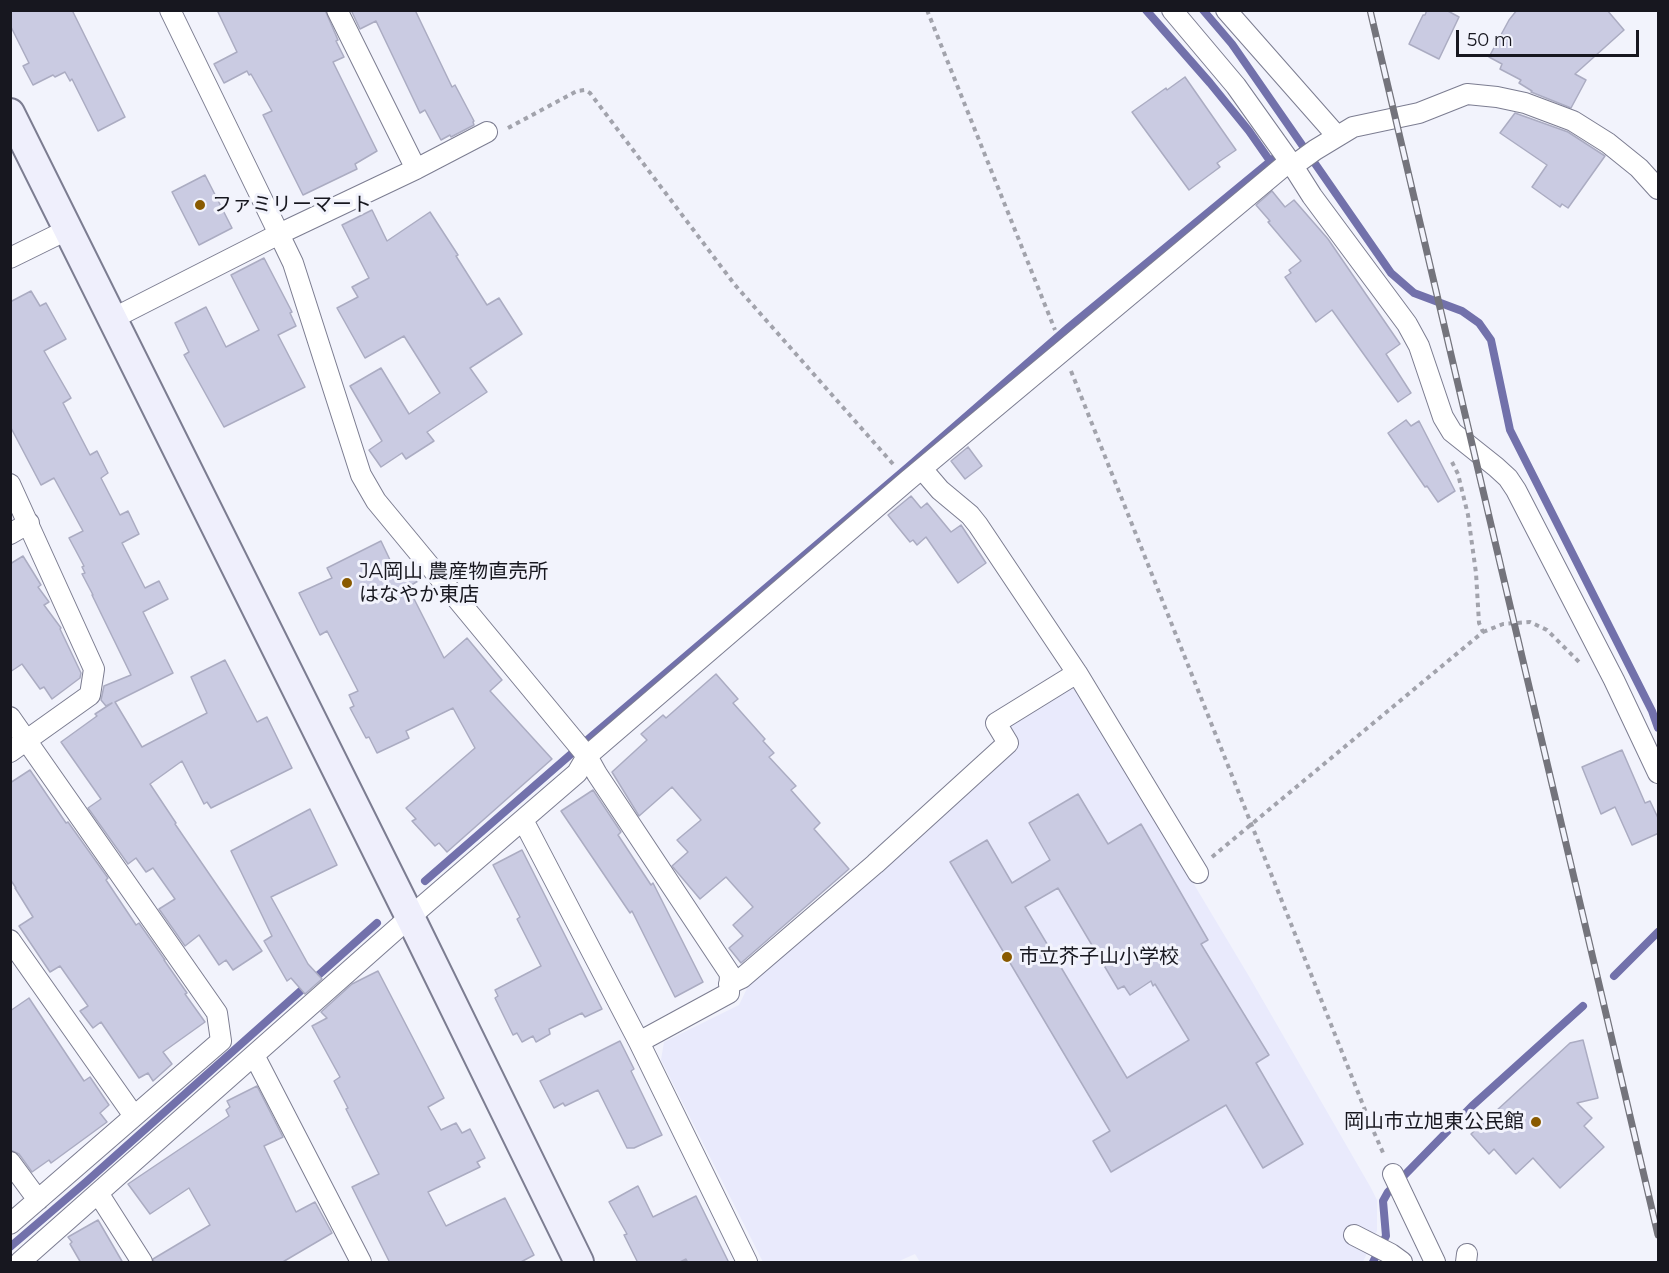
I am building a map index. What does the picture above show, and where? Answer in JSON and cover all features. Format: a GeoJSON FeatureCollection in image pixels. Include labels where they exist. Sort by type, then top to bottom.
{"type":"FeatureCollection","features":[{"type":"Feature","properties":{"kind":"street"},"geometry":{"type":"LineString","coordinates":[[170,10],[293,263],[362,475],[376,501],[582,749],[730,974],[729,993],[639,1042]]}},
{"type":"Feature","properties":{"kind":"street"},"geometry":{"type":"LineString","coordinates":[[337,10],[416,169]]}},
{"type":"Feature","properties":{"kind":"street"},"geometry":{"type":"LineString","coordinates":[[1172,10],[1300,159],[1312,196],[1407,324],[1419,346],[1443,417],[1452,432],[1496,467],[1508,478],[1516,490],[1609,670],[1659,773]]}},
{"type":"Feature","properties":{"kind":"street"},"geometry":{"type":"LineString","coordinates":[[1226,10],[1337,136]]}},
{"type":"Feature","properties":{"kind":"street"},"geometry":{"type":"LineString","coordinates":[[20,1263],[577,772],[582,749],[1300,159],[1353,127],[1419,112],[1467,94],[1525,103],[1573,121],[1608,143],[1639,168],[1659,189]]}},
{"type":"Feature","properties":{"kind":"street"},"geometry":{"type":"LineString","coordinates":[[10,113],[410,917],[579,1263]]}},
{"type":"Feature","properties":{"kind":"street"},"geometry":{"type":"LineString","coordinates":[[112,318],[487,132]]}},
{"type":"Feature","properties":{"kind":"street"},"geometry":{"type":"LineString","coordinates":[[10,258],[69,229]]}},
{"type":"Feature","properties":{"kind":"street"},"geometry":{"type":"LineString","coordinates":[[922,469],[940,490],[970,515],[978,525],[1077,673],[1196,869]]}},
{"type":"Feature","properties":{"kind":"street"},"geometry":{"type":"LineString","coordinates":[[10,484],[94,669],[90,696],[10,752]]}},
{"type":"Feature","properties":{"kind":"street"},"geometry":{"type":"LineString","coordinates":[[10,534],[29,523]]}},
{"type":"Feature","properties":{"kind":"street"},"geometry":{"type":"LineString","coordinates":[[729,984],[750,971],[866,872],[1008,743],[996,723],[1077,673]]}},
{"type":"Feature","properties":{"kind":"street"},"geometry":{"type":"LineString","coordinates":[[10,717],[217,1013],[221,1041],[10,1224]]}},
{"type":"Feature","properties":{"kind":"street"},"geometry":{"type":"LineString","coordinates":[[524,820],[639,1042],[747,1263]]}},
{"type":"Feature","properties":{"kind":"street"},"geometry":{"type":"LineString","coordinates":[[10,940],[134,1116]]}},
{"type":"Feature","properties":{"kind":"street"},"geometry":{"type":"LineString","coordinates":[[254,1055],[361,1263]]}},
{"type":"Feature","properties":{"kind":"street"},"geometry":{"type":"LineString","coordinates":[[10,1162],[38,1200]]}},
{"type":"Feature","properties":{"kind":"street"},"geometry":{"type":"LineString","coordinates":[[1397,1182],[1435,1263]]}},
{"type":"Feature","properties":{"kind":"street"},"geometry":{"type":"LineString","coordinates":[[98,1193],[142,1263]]}},
{"type":"Feature","properties":{"kind":"street"},"geometry":{"type":"LineString","coordinates":[[1362,1240],[1396,1258]]}},
{"type":"Feature","properties":{"kind":"path"},"geometry":{"type":"LineString","coordinates":[[927,10],[1055,331]]}},
{"type":"Feature","properties":{"kind":"path"},"geometry":{"type":"LineString","coordinates":[[487,132],[493,136],[577,91],[585,90],[590,93],[735,285],[895,466]]}},
{"type":"Feature","properties":{"kind":"path"},"geometry":{"type":"LineString","coordinates":[[1064,352],[1373,1130],[1397,1182]]}},
{"type":"Feature","properties":{"kind":"path"},"geometry":{"type":"LineString","coordinates":[[1448,454],[1458,474],[1468,515],[1476,573],[1479,623],[1483,632]]}},
{"type":"Feature","properties":{"kind":"path"},"geometry":{"type":"LineString","coordinates":[[1196,869],[1483,632],[1503,624],[1530,622],[1547,630],[1577,661],[1592,672],[1600,674],[1609,670]]}},
{"type":"Feature","properties":{"kind":"shaded area","name":"市立芥子山小学校"},"geometry":{"type":"Polygon","coordinates":[[[1073,682],[1250,978],[1377,1200],[1377,1231],[1363,1262],[920,1262],[915,1254],[897,1262],[763,1262],[661,1060],[664,1042],[739,1005],[754,974],[1017,744],[1005,724],[1073,682]]]}},
{"type":"Feature","properties":{"kind":"building"},"geometry":{"type":"Polygon","coordinates":[[[10,10],[72,10],[125,117],[98,131],[72,79],[70,81],[65,72],[33,85],[23,66],[29,63],[10,25],[10,10]]]}},
{"type":"Feature","properties":{"kind":"building"},"geometry":{"type":"Polygon","coordinates":[[[217,10],[325,10],[344,57],[333,62],[377,151],[355,164],[357,169],[303,195],[263,115],[272,111],[251,74],[249,75],[247,71],[224,83],[214,64],[237,52],[217,10]]]}},
{"type":"Feature","properties":{"kind":"building"},"geometry":{"type":"Polygon","coordinates":[[[351,10],[415,10],[452,87],[455,85],[474,125],[441,140],[425,110],[420,113],[376,21],[360,29],[351,10]]]}},
{"type":"Feature","properties":{"kind":"building"},"geometry":{"type":"Polygon","coordinates":[[[1427,10],[1446,10],[1459,17],[1439,59],[1409,44],[1427,10]]]}},
{"type":"Feature","properties":{"kind":"building"},"geometry":{"type":"Polygon","coordinates":[[[1517,10],[1607,10],[1624,30],[1575,74],[1586,80],[1571,108],[1531,92],[1519,83],[1521,80],[1500,69],[1502,64],[1489,57],[1517,10]]]}},
{"type":"Feature","properties":{"kind":"building"},"geometry":{"type":"Polygon","coordinates":[[[1185,77],[1236,150],[1217,163],[1220,167],[1189,190],[1132,112],[1185,77]]]}},
{"type":"Feature","properties":{"kind":"building"},"geometry":{"type":"Polygon","coordinates":[[[1515,113],[1568,132],[1605,156],[1568,208],[1562,204],[1560,207],[1532,187],[1547,165],[1500,133],[1515,113]]]}},
{"type":"Feature","properties":{"kind":"building"},"geometry":{"type":"Polygon","coordinates":[[[205,175],[232,228],[199,245],[172,192],[205,175]]]}},
{"type":"Feature","properties":{"kind":"building"},"geometry":{"type":"Polygon","coordinates":[[[1272,191],[1285,207],[1294,200],[1328,239],[1400,344],[1386,354],[1411,393],[1398,402],[1332,310],[1316,322],[1285,277],[1291,273],[1289,270],[1301,261],[1256,205],[1272,191]]]}},
{"type":"Feature","properties":{"kind":"building"},"geometry":{"type":"Polygon","coordinates":[[[372,210],[387,241],[430,212],[487,305],[499,298],[522,334],[470,368],[487,392],[427,432],[434,441],[406,459],[402,453],[381,467],[369,450],[382,441],[350,386],[381,368],[409,414],[440,393],[404,336],[365,358],[337,308],[358,297],[352,287],[369,278],[342,225],[372,210]]]}},
{"type":"Feature","properties":{"kind":"building"},"geometry":{"type":"Polygon","coordinates":[[[264,258],[292,312],[290,313],[296,326],[278,335],[305,387],[224,427],[184,355],[189,352],[175,323],[206,307],[226,347],[259,330],[231,275],[264,258]]]}},
{"type":"Feature","properties":{"kind":"building"},"geometry":{"type":"Polygon","coordinates":[[[31,291],[40,306],[46,303],[66,339],[44,351],[71,398],[63,403],[90,455],[97,451],[108,473],[101,478],[120,515],[128,511],[139,534],[122,543],[145,588],[159,581],[168,599],[143,612],[173,673],[115,702],[142,747],[207,713],[191,677],[225,660],[257,722],[267,717],[292,768],[211,808],[207,802],[204,804],[182,761],[150,784],[262,951],[233,970],[226,960],[219,965],[199,935],[185,946],[159,909],[175,899],[153,868],[146,872],[136,858],[128,864],[88,808],[101,799],[61,742],[112,703],[106,706],[101,700],[104,686],[131,675],[82,574],[85,573],[82,567],[84,566],[69,538],[83,531],[54,478],[41,485],[10,426],[10,302],[31,291]]]}},
{"type":"Feature","properties":{"kind":"building"},"geometry":{"type":"Polygon","coordinates":[[[1406,420],[1411,426],[1419,421],[1455,491],[1438,502],[1388,433],[1406,420]]]}},
{"type":"Feature","properties":{"kind":"building"},"geometry":{"type":"Polygon","coordinates":[[[968,447],[982,466],[965,479],[951,461],[968,447]]]}},
{"type":"Feature","properties":{"kind":"building"},"geometry":{"type":"Polygon","coordinates":[[[911,496],[921,508],[927,503],[951,532],[961,525],[986,563],[958,583],[926,537],[917,545],[913,540],[910,542],[888,515],[911,496]]]}},
{"type":"Feature","properties":{"kind":"building"},"geometry":{"type":"Polygon","coordinates":[[[381,541],[391,562],[394,561],[399,571],[406,565],[418,581],[408,587],[444,658],[467,638],[502,680],[490,691],[552,759],[447,852],[439,843],[435,846],[412,821],[416,819],[406,808],[475,748],[453,708],[406,731],[409,738],[377,753],[350,708],[354,706],[349,695],[358,691],[327,631],[320,635],[299,593],[332,578],[327,568],[381,541]]]}},
{"type":"Feature","properties":{"kind":"building"},"geometry":{"type":"Polygon","coordinates":[[[23,556],[41,585],[38,587],[49,602],[44,605],[61,628],[81,673],[80,678],[52,699],[44,687],[40,689],[22,664],[10,672],[10,564],[23,556]]]}},
{"type":"Feature","properties":{"kind":"building"},"geometry":{"type":"Polygon","coordinates":[[[716,674],[738,699],[733,703],[765,739],[763,741],[774,753],[769,757],[796,786],[791,790],[820,823],[814,829],[849,869],[741,963],[729,948],[743,936],[733,925],[753,907],[726,877],[700,899],[672,866],[688,852],[677,840],[701,820],[672,787],[639,816],[612,772],[647,740],[641,734],[663,715],[666,718],[716,674]]]}},
{"type":"Feature","properties":{"kind":"building"},"geometry":{"type":"Polygon","coordinates":[[[1622,750],[1645,803],[1650,801],[1659,820],[1659,833],[1632,845],[1615,807],[1601,814],[1582,767],[1622,750]]]}},
{"type":"Feature","properties":{"kind":"building"},"geometry":{"type":"Polygon","coordinates":[[[30,770],[66,823],[68,822],[108,878],[106,880],[136,925],[139,923],[165,960],[205,1022],[163,1052],[172,1064],[153,1081],[148,1073],[139,1078],[101,1022],[93,1028],[80,1011],[88,1006],[60,966],[50,972],[19,926],[33,917],[10,879],[10,783],[30,770]]]}},
{"type":"Feature","properties":{"kind":"building"},"geometry":{"type":"Polygon","coordinates":[[[593,790],[621,832],[618,835],[651,885],[653,883],[703,982],[675,997],[632,911],[630,913],[561,811],[593,790]]]}},
{"type":"Feature","properties":{"kind":"building"},"geometry":{"type":"Polygon","coordinates":[[[1078,794],[1108,844],[1141,824],[1208,940],[1201,944],[1269,1055],[1256,1063],[1303,1144],[1263,1168],[1226,1105],[1111,1172],[1093,1141],[1110,1131],[950,862],[987,840],[1012,883],[1050,860],[1029,823],[1078,794]],[[1058,888],[1025,907],[1127,1078],[1189,1040],[1151,981],[1130,995],[1124,986],[1118,989],[1058,888]]]}},
{"type":"Feature","properties":{"kind":"building"},"geometry":{"type":"Polygon","coordinates":[[[310,809],[337,865],[271,897],[308,964],[322,979],[305,994],[291,978],[287,981],[264,941],[272,936],[231,851],[310,809]]]}},
{"type":"Feature","properties":{"kind":"building"},"geometry":{"type":"Polygon","coordinates":[[[522,850],[602,1009],[585,1017],[582,1013],[549,1029],[550,1034],[536,1042],[533,1036],[522,1042],[517,1033],[513,1035],[495,998],[498,996],[495,990],[541,966],[517,919],[520,917],[493,865],[522,850]]]}},
{"type":"Feature","properties":{"kind":"building"},"geometry":{"type":"Polygon","coordinates":[[[378,971],[444,1098],[428,1107],[441,1130],[456,1123],[462,1133],[470,1129],[485,1158],[477,1162],[480,1167],[428,1192],[446,1226],[505,1198],[534,1255],[519,1263],[390,1263],[352,1187],[379,1174],[334,1081],[340,1077],[312,1026],[327,1018],[321,1012],[352,984],[378,971]]]}},
{"type":"Feature","properties":{"kind":"building"},"geometry":{"type":"Polygon","coordinates":[[[29,998],[84,1081],[90,1077],[109,1105],[100,1113],[107,1122],[51,1163],[49,1160],[32,1172],[19,1154],[10,1150],[10,1011],[29,998]]]}},
{"type":"Feature","properties":{"kind":"building","name":"岡山市立旭東公民館"},"geometry":{"type":"Polygon","coordinates":[[[1583,1040],[1598,1098],[1577,1103],[1592,1118],[1584,1126],[1604,1147],[1560,1188],[1533,1158],[1516,1174],[1494,1149],[1489,1154],[1471,1134],[1570,1043],[1583,1040]]]}},
{"type":"Feature","properties":{"kind":"building"},"geometry":{"type":"Polygon","coordinates":[[[620,1041],[634,1069],[631,1071],[662,1135],[634,1148],[627,1148],[598,1090],[565,1106],[563,1103],[554,1108],[540,1081],[620,1041]]]}},
{"type":"Feature","properties":{"kind":"building"},"geometry":{"type":"Polygon","coordinates":[[[257,1086],[283,1137],[264,1146],[296,1212],[315,1202],[332,1233],[281,1263],[154,1263],[153,1259],[210,1225],[189,1188],[150,1214],[128,1184],[229,1116],[226,1110],[230,1107],[227,1101],[257,1086]]]}},
{"type":"Feature","properties":{"kind":"building"},"geometry":{"type":"Polygon","coordinates":[[[638,1186],[653,1217],[696,1196],[729,1263],[688,1263],[686,1259],[678,1263],[638,1263],[624,1235],[627,1234],[609,1202],[638,1186]]]}},
{"type":"Feature","properties":{"kind":"building"},"geometry":{"type":"Polygon","coordinates":[[[98,1220],[123,1263],[81,1263],[68,1237],[98,1220]]]}},
{"type":"Feature","properties":{"kind":"waterway"},"geometry":{"type":"LineString","coordinates":[[1146,10],[1210,83],[1270,161]]}},
{"type":"Feature","properties":{"kind":"waterway"},"geometry":{"type":"LineString","coordinates":[[1203,10],[1232,44],[1391,273],[1414,293],[1462,311],[1479,323],[1491,340],[1510,430],[1652,711],[1658,728]]}},
{"type":"Feature","properties":{"kind":"waterway"},"geometry":{"type":"LineString","coordinates":[[425,881],[1069,327],[1273,159]]}},
{"type":"Feature","properties":{"kind":"waterway"},"geometry":{"type":"LineString","coordinates":[[10,1247],[377,923]]}},
{"type":"Feature","properties":{"kind":"waterway"},"geometry":{"type":"LineString","coordinates":[[1614,976],[1658,932]]}},
{"type":"Feature","properties":{"kind":"waterway"},"geometry":{"type":"LineString","coordinates":[[1373,1262],[1386,1236],[1383,1201],[1388,1192],[1472,1106],[1583,1006]]}},
{"type":"Feature","properties":{"kind":"railway"},"geometry":{"type":"LineString","coordinates":[[1370,10],[1658,1235]]}},
{"type":"Feature","properties":{"kind":"place","name":"ファミリーマート"},"geometry":{"type":"Point","coordinates":[200,205]}},
{"type":"Feature","properties":{"kind":"place","name":"JA岡山 農産物直売所 はなやか東店"},"geometry":{"type":"Point","coordinates":[347,583]}},
{"type":"Feature","properties":{"kind":"place","name":"市立芥子山小学校"},"geometry":{"type":"Point","coordinates":[1007,957]}},
{"type":"Feature","properties":{"kind":"place","name":"岡山市立旭東公民館"},"geometry":{"type":"Point","coordinates":[1536,1122]}}]}
